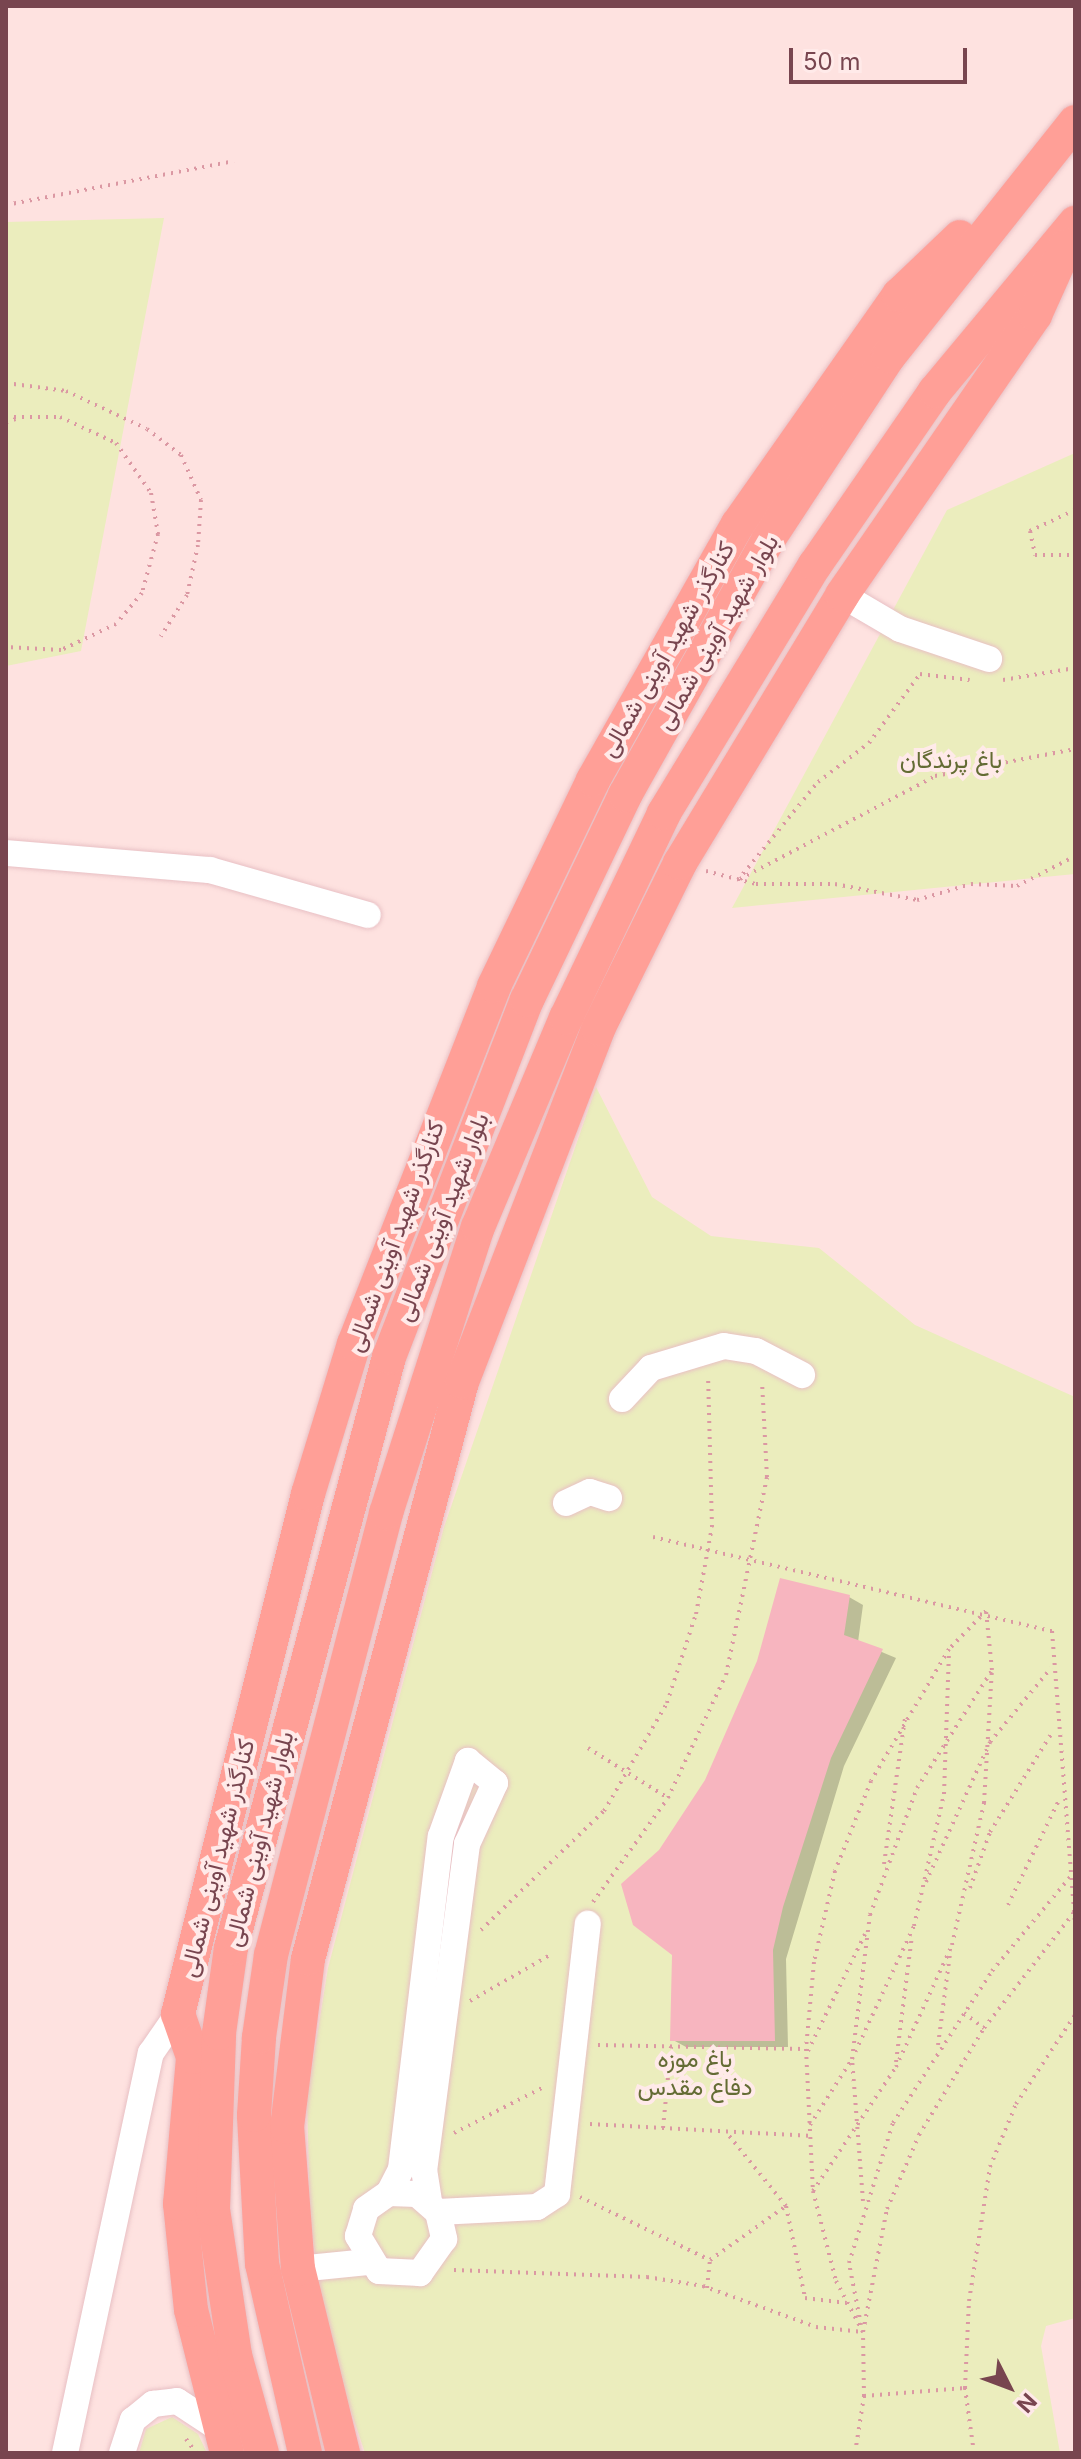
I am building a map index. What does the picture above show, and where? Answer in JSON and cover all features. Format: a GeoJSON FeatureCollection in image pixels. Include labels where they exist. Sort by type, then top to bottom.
{"type":"FeatureCollection","features":[{"type":"Feature","properties":{"kind":"main road","name":"بلوار شهید آوینی شمالی"},"geometry":{"type":"LineString","coordinates":[[262,2453],[235,2355],[213,2209],[219,2033],[231,1948],[389,1357],[527,1000],[625,795],[768,540],[889,356],[1033,169],[1075,122]]}},
{"type":"Feature","properties":{"kind":"main road","name":"کنارگذر شهید آوینی شمالی"},"geometry":{"type":"LineString","coordinates":[[178,2014],[331,1419],[403,1204],[494,986],[593,780],[738,524],[899,295],[1033,169]]}},
{"type":"Feature","properties":{"kind":"main road","name":"بلوار شهید آوینی شمالی"},"geometry":{"type":"LineString","coordinates":[[305,2453],[262,2264],[254,2144],[259,2037],[271,1955],[386,1513],[473,1242],[566,1018],[664,813],[815,565],[935,391],[1075,225]]}},
{"type":"Feature","properties":{"kind":"main road"},"geometry":{"type":"LineString","coordinates":[[343,2453],[298,2269],[287,2127],[308,1959],[421,1523],[514,1238],[598,1029],[680,863],[842,595],[1035,315],[1075,225]]}},
{"type":"Feature","properties":{"kind":"main road"},"geometry":{"type":"LineString","coordinates":[[178,2014],[193,2057],[180,2204],[205,2442]]}},
{"type":"Feature","properties":{"kind":"street"},"geometry":{"type":"LineString","coordinates":[[842,595],[900,629],[987,673]]}},
{"type":"Feature","properties":{"kind":"street"},"geometry":{"type":"LineString","coordinates":[[6,853],[210,870],[368,915]]}},
{"type":"Feature","properties":{"kind":"street"},"geometry":{"type":"LineString","coordinates":[[622,1399],[651,1368],[706,1349],[756,1351],[802,1375]]}},
{"type":"Feature","properties":{"kind":"street"},"geometry":{"type":"LineString","coordinates":[[566,1503],[590,1492],[609,1498]]}},
{"type":"Feature","properties":{"kind":"street"},"geometry":{"type":"LineString","coordinates":[[298,2269],[368,2262],[393,2276],[420,2273],[444,2239],[434,2207],[427,2147],[467,1844],[495,1783],[468,1761],[441,1836],[401,2169],[389,2193],[360,2222],[368,2262]]}},
{"type":"Feature","properties":{"kind":"street"},"geometry":{"type":"LineString","coordinates":[[389,2193],[434,2207],[537,2207],[560,2187],[588,1924]]}},
{"type":"Feature","properties":{"kind":"street"},"geometry":{"type":"LineString","coordinates":[[65,2453],[151,2053],[178,2014]]}},
{"type":"Feature","properties":{"kind":"street"},"geometry":{"type":"LineString","coordinates":[[122,2453],[133,2420],[153,2404],[177,2401],[205,2442]]}},
{"type":"Feature","properties":{"kind":"path"},"geometry":{"type":"LineString","coordinates":[[6,205],[234,161]]}},
{"type":"Feature","properties":{"kind":"path"},"geometry":{"type":"LineString","coordinates":[[6,383],[66,391],[147,429],[181,455],[201,500],[198,545],[187,595],[161,636]]}},
{"type":"Feature","properties":{"kind":"path"},"geometry":{"type":"LineString","coordinates":[[6,420],[60,417],[116,443],[142,474],[158,534],[151,574],[116,624],[61,650],[6,647]]}},
{"type":"Feature","properties":{"kind":"path"},"geometry":{"type":"LineString","coordinates":[[1075,510],[1030,531],[1035,555],[1075,555]]}},
{"type":"Feature","properties":{"kind":"path"},"geometry":{"type":"LineString","coordinates":[[738,880],[818,782],[869,743],[920,674],[1075,668]]}},
{"type":"Feature","properties":{"kind":"path"},"geometry":{"type":"LineString","coordinates":[[738,880],[935,776],[1075,749]]}},
{"type":"Feature","properties":{"kind":"path"},"geometry":{"type":"LineString","coordinates":[[680,863],[738,880],[835,884],[917,900],[971,884],[1017,886],[1075,856]]}},
{"type":"Feature","properties":{"kind":"path"},"geometry":{"type":"LineString","coordinates":[[453,1947],[549,1871],[628,1773],[683,1661],[708,1549],[713,1481],[706,1349]]}},
{"type":"Feature","properties":{"kind":"path"},"geometry":{"type":"LineString","coordinates":[[588,1924],[583,1914],[668,1798],[726,1675],[753,1558],[767,1477],[756,1351]]}},
{"type":"Feature","properties":{"kind":"path"},"geometry":{"type":"LineString","coordinates":[[653,1537],[986,1611],[1052,1631],[1054,1729],[1070,1916],[1075,1923]]}},
{"type":"Feature","properties":{"kind":"path"},"geometry":{"type":"LineString","coordinates":[[863,2332],[847,2303],[813,2191],[806,2051],[825,1904],[871,1781],[905,1716],[949,1649],[986,1611]]}},
{"type":"Feature","properties":{"kind":"path"},"geometry":{"type":"LineString","coordinates":[[965,1902],[990,1742],[992,1670],[986,1611]]}},
{"type":"Feature","properties":{"kind":"path"},"geometry":{"type":"LineString","coordinates":[[896,2067],[914,1926],[950,1728],[949,1649]]}},
{"type":"Feature","properties":{"kind":"path"},"geometry":{"type":"LineString","coordinates":[[921,1895],[990,1742],[1051,1668]]}},
{"type":"Feature","properties":{"kind":"path"},"geometry":{"type":"LineString","coordinates":[[879,1884],[950,1728],[992,1670]]}},
{"type":"Feature","properties":{"kind":"path"},"geometry":{"type":"LineString","coordinates":[[863,2201],[853,2137],[852,2059],[868,1928],[895,1819],[905,1716]]}},
{"type":"Feature","properties":{"kind":"path"},"geometry":{"type":"LineString","coordinates":[[813,2191],[853,2137],[896,2067],[952,1945],[990,1832],[1054,1729]]}},
{"type":"Feature","properties":{"kind":"path"},"geometry":{"type":"LineString","coordinates":[[588,1748],[668,1798]]}},
{"type":"Feature","properties":{"kind":"path"},"geometry":{"type":"LineString","coordinates":[[1008,1905],[1060,1798]]}},
{"type":"Feature","properties":{"kind":"path"},"geometry":{"type":"LineString","coordinates":[[855,2453],[864,2396],[863,2332],[849,2263],[863,2201],[893,2123],[937,2049],[1075,1871]]}},
{"type":"Feature","properties":{"kind":"path"},"geometry":{"type":"LineString","coordinates":[[863,2332],[887,2209],[919,2135],[984,2028],[1075,1911]]}},
{"type":"Feature","properties":{"kind":"path"},"geometry":{"type":"LineString","coordinates":[[809,2127],[852,2059],[914,1926]]}},
{"type":"Feature","properties":{"kind":"path"},"geometry":{"type":"LineString","coordinates":[[806,2051],[868,1928]]}},
{"type":"Feature","properties":{"kind":"path"},"geometry":{"type":"LineString","coordinates":[[937,2049],[952,1945]]}},
{"type":"Feature","properties":{"kind":"path"},"geometry":{"type":"LineString","coordinates":[[444,2016],[550,1955]]}},
{"type":"Feature","properties":{"kind":"path"},"geometry":{"type":"LineString","coordinates":[[963,2012],[984,2028]]}},
{"type":"Feature","properties":{"kind":"path"},"geometry":{"type":"LineString","coordinates":[[974,2453],[965,2388],[970,2287],[990,2167],[1016,2104],[1075,2015]]}},
{"type":"Feature","properties":{"kind":"path"},"geometry":{"type":"LineString","coordinates":[[576,2044],[806,2051]]}},
{"type":"Feature","properties":{"kind":"path"},"geometry":{"type":"LineString","coordinates":[[663,2128],[671,2046]]}},
{"type":"Feature","properties":{"kind":"path"},"geometry":{"type":"LineString","coordinates":[[427,2147],[573,2072]]}},
{"type":"Feature","properties":{"kind":"path"},"geometry":{"type":"LineString","coordinates":[[568,2123],[809,2136]]}},
{"type":"Feature","properties":{"kind":"path"},"geometry":{"type":"LineString","coordinates":[[726,2132],[786,2206],[805,2298],[847,2303]]}},
{"type":"Feature","properties":{"kind":"path"},"geometry":{"type":"LineString","coordinates":[[560,2187],[710,2260]]}},
{"type":"Feature","properties":{"kind":"path"},"geometry":{"type":"LineString","coordinates":[[707,2288],[710,2260],[786,2206]]}},
{"type":"Feature","properties":{"kind":"path"},"geometry":{"type":"LineString","coordinates":[[420,2273],[647,2277],[707,2288],[816,2327],[863,2332]]}},
{"type":"Feature","properties":{"kind":"path"},"geometry":{"type":"LineString","coordinates":[[864,2396],[965,2388]]}},
{"type":"Feature","properties":{"kind":"green space"},"geometry":{"type":"Polygon","coordinates":[[[164,218],[81,651],[6,666],[6,222],[164,218]]]}},
{"type":"Feature","properties":{"kind":"green space","name":"باغ پرندگان"},"geometry":{"type":"Polygon","coordinates":[[[1075,453],[1075,874],[732,908],[947,510],[1075,453]]]}},
{"type":"Feature","properties":{"kind":"green space","name":"باغ موزه دفاع مقدس"},"geometry":{"type":"Polygon","coordinates":[[[596,1087],[652,1197],[711,1236],[819,1248],[915,1325],[1075,1397],[1075,2318],[1046,2326],[1041,2346],[1060,2453],[365,2453],[327,2340],[310,2218],[307,2098],[328,1968],[444,1527],[596,1087]]]}},
{"type":"Feature","properties":{"kind":"green space"},"geometry":{"type":"Polygon","coordinates":[[[172,2417],[198,2434],[207,2453],[139,2453],[146,2429],[172,2417]]]}},
{"type":"Feature","properties":{"kind":"building"},"geometry":{"type":"Polygon","coordinates":[[[780,1578],[850,1595],[844,1635],[883,1649],[831,1758],[783,1907],[773,1950],[775,2041],[670,2041],[672,1955],[633,1925],[621,1884],[659,1850],[705,1780],[757,1661],[780,1578]]]}}]}
